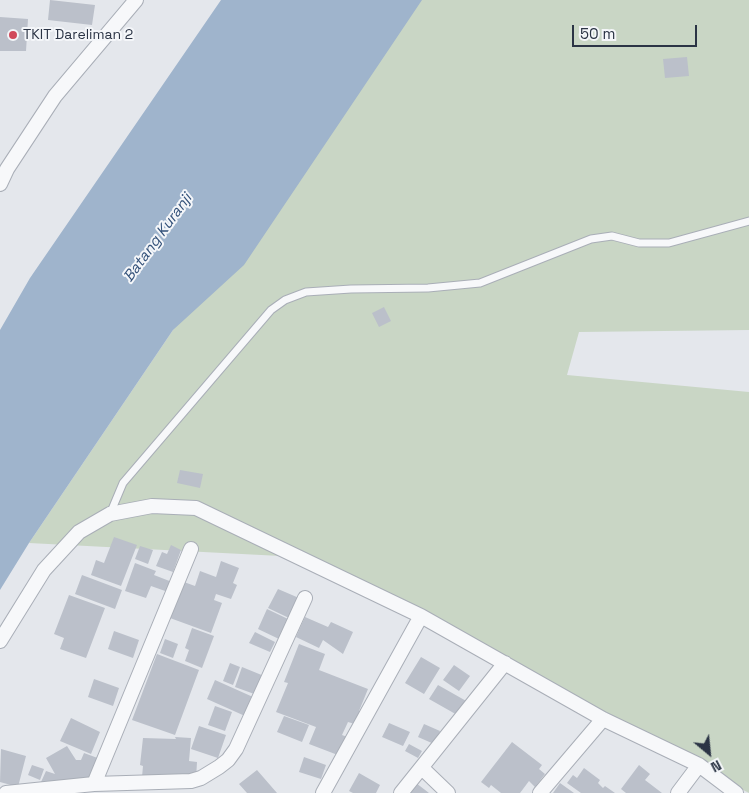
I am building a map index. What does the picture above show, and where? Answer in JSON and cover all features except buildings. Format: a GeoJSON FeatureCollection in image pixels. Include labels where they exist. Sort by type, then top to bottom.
{"type":"FeatureCollection","features":[{"type":"Feature","properties":{"kind":"street"},"geometry":{"type":"LineString","coordinates":[[0,184],[7,169],[55,96],[136,0]]}},
{"type":"Feature","properties":{"kind":"street"},"geometry":{"type":"LineString","coordinates":[[0,642],[44,570],[79,532],[110,514],[152,506],[196,508],[421,616],[603,719],[699,765],[736,793]]}},
{"type":"Feature","properties":{"kind":"street"},"geometry":{"type":"LineString","coordinates":[[94,784],[191,549]]}},
{"type":"Feature","properties":{"kind":"street"},"geometry":{"type":"LineString","coordinates":[[6,793],[94,784],[190,781],[210,773],[228,760],[236,749],[304,598]]}},
{"type":"Feature","properties":{"kind":"street"},"geometry":{"type":"LineString","coordinates":[[323,793],[421,616]]}},
{"type":"Feature","properties":{"kind":"street"},"geometry":{"type":"LineString","coordinates":[[401,793],[504,663]]}},
{"type":"Feature","properties":{"kind":"street"},"geometry":{"type":"LineString","coordinates":[[540,793],[603,719]]}},
{"type":"Feature","properties":{"kind":"street"},"geometry":{"type":"LineString","coordinates":[[678,793],[699,765]]}},
{"type":"Feature","properties":{"kind":"street"},"geometry":{"type":"LineString","coordinates":[[422,768],[448,793]]}},
{"type":"Feature","properties":{"kind":"lane"},"geometry":{"type":"LineString","coordinates":[[110,514],[124,483],[271,310],[285,300],[306,292],[351,289],[428,288],[480,283],[591,239],[612,236],[639,243],[669,243],[749,221]]}},
{"type":"Feature","properties":{"kind":"green space"},"geometry":{"type":"Polygon","coordinates":[[[413,0],[749,0],[749,330],[579,332],[567,375],[749,392],[749,793],[300,557],[29,543],[173,330],[413,0]]]}},
{"type":"Feature","properties":{"kind":"water","name":"Batang Kuranji"},"geometry":{"type":"Polygon","coordinates":[[[221,0],[422,0],[244,265],[173,330],[29,543],[0,590],[0,330],[30,278],[221,0]]]}},
{"type":"Feature","properties":{"kind":"place","name":"TKIT Dareliman 2"},"geometry":{"type":"Point","coordinates":[13,35]}}]}
